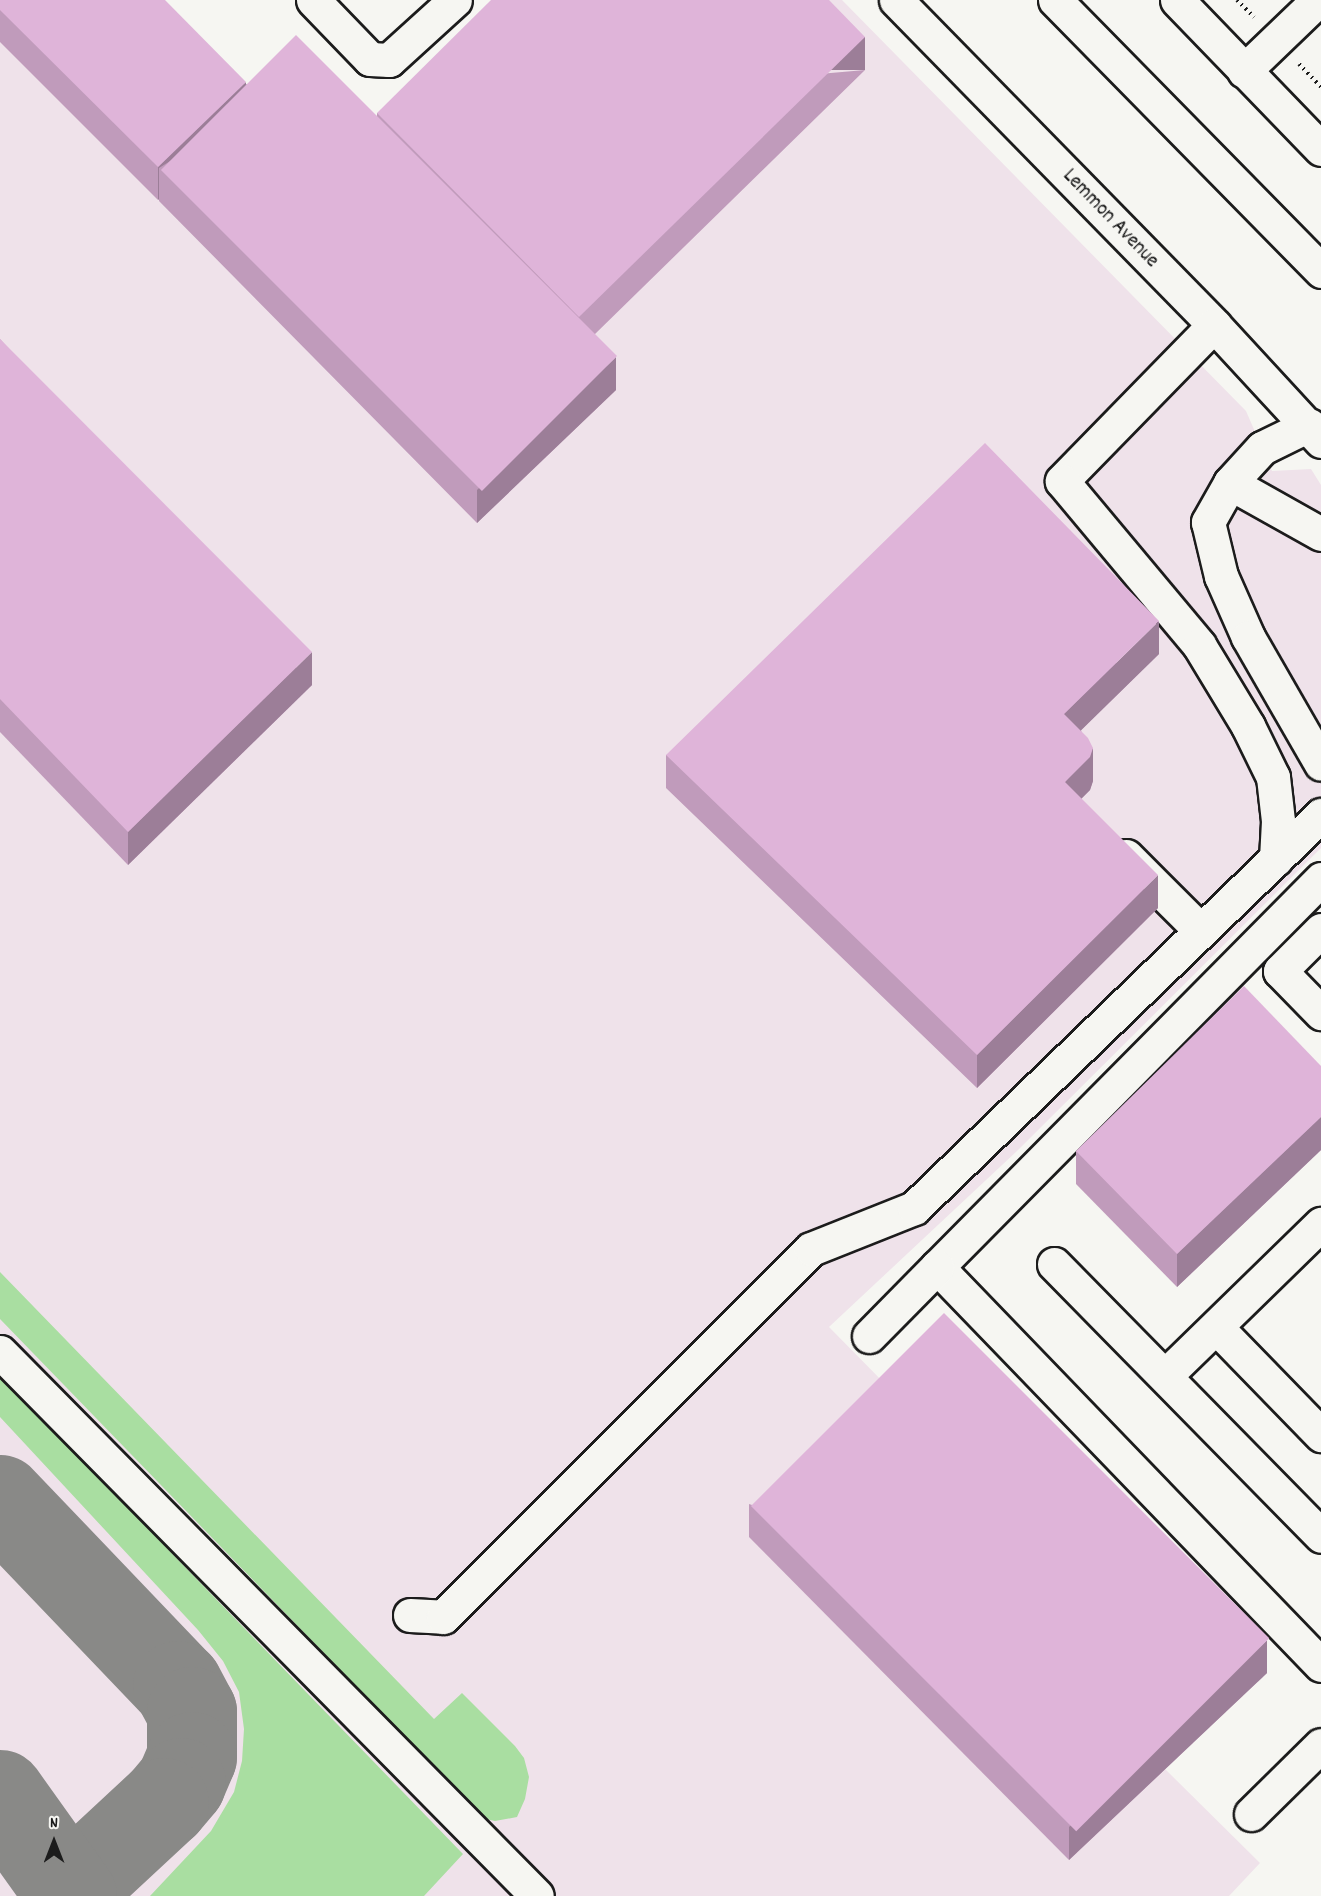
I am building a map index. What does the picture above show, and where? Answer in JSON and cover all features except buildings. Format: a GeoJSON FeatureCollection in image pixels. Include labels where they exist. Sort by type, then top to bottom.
{"type":"FeatureCollection","features":[{"type":"Feature","properties":{"kind":"street"},"geometry":{"type":"LineString","coordinates":[[313,0],[370,59],[389,60],[455,0]]}},
{"type":"Feature","properties":{"kind":"street","name":"Lemmon Avenue"},"geometry":{"type":"LineString","coordinates":[[896,0],[1214,325],[1315,433]]}},
{"type":"Feature","properties":{"kind":"street"},"geometry":{"type":"LineString","coordinates":[[1055,0],[1321,271]]}},
{"type":"Feature","properties":{"kind":"street"},"geometry":{"type":"LineString","coordinates":[[1176,0],[1321,149]]}},
{"type":"Feature","properties":{"kind":"street"},"geometry":{"type":"LineString","coordinates":[[1244,71],[1318,0]]}},
{"type":"Feature","properties":{"kind":"street"},"geometry":{"type":"LineString","coordinates":[[1214,325],[1062,482],[1199,645],[1248,726],[1273,777],[1278,821],[1276,859]]}},
{"type":"Feature","properties":{"kind":"street"},"geometry":{"type":"LineString","coordinates":[[1315,433],[1262,448],[1230,483],[1208,522],[1221,576],[1248,637],[1321,764]]}},
{"type":"Feature","properties":{"kind":"street"},"geometry":{"type":"LineString","coordinates":[[1230,483],[1321,534]]}},
{"type":"Feature","properties":{"kind":"street"},"geometry":{"type":"LineString","coordinates":[[410,1615],[442,1617],[811,1250],[914,1208],[1321,815]]}},
{"type":"Feature","properties":{"kind":"street"},"geometry":{"type":"LineString","coordinates":[[1103,833],[1201,931]]}},
{"type":"Feature","properties":{"kind":"street"},"geometry":{"type":"LineString","coordinates":[[869,1336],[1321,879]]}},
{"type":"Feature","properties":{"kind":"street"},"geometry":{"type":"LineString","coordinates":[[1321,930],[1280,971],[1321,1013]]}},
{"type":"Feature","properties":{"kind":"street"},"geometry":{"type":"LineString","coordinates":[[1165,1376],[1321,1224]]}},
{"type":"Feature","properties":{"kind":"street"},"geometry":{"type":"LineString","coordinates":[[1054,1264],[1321,1536]]}},
{"type":"Feature","properties":{"kind":"street"},"geometry":{"type":"LineString","coordinates":[[937,1267],[1321,1665]]}},
{"type":"Feature","properties":{"kind":"street"},"geometry":{"type":"LineString","coordinates":[[1216,1327],[1321,1435]]}},
{"type":"Feature","properties":{"kind":"street"},"geometry":{"type":"LineString","coordinates":[[0,1352],[537,1896]]}},
{"type":"Feature","properties":{"kind":"street"},"geometry":{"type":"LineString","coordinates":[[1251,1814],[1321,1744]]}},
{"type":"Feature","properties":{"kind":"shaded area"},"geometry":{"type":"Polygon","coordinates":[[[0,0],[247,114],[375,145],[522,0],[842,0],[1246,411],[1272,471],[1311,469],[1321,485],[1321,848],[1017,1151],[829,1327],[893,1392],[1165,1769],[1260,1863],[1229,1896],[0,1896],[0,0]]]}},
{"type":"Feature","properties":{"kind":"green space"},"geometry":{"type":"Polygon","coordinates":[[[0,1272],[434,1719],[462,1693],[515,1746],[524,1758],[529,1777],[525,1799],[517,1817],[495,1821],[486,1819],[474,1808],[0,1319],[0,1272]]]}},
{"type":"Feature","properties":{"kind":"green space"},"geometry":{"type":"Polygon","coordinates":[[[0,1376],[463,1854],[424,1896],[150,1896],[211,1831],[234,1792],[242,1761],[244,1729],[239,1692],[223,1661],[198,1630],[0,1417],[0,1376]]]}},
{"type":"Feature","properties":{"kind":"taxiway"},"geometry":{"type":"LineString","coordinates":[[0,1500],[178,1686],[192,1712],[192,1757],[181,1783],[164,1803],[64,1896]]}},
{"type":"Feature","properties":{"kind":"taxiway"},"geometry":{"type":"LineString","coordinates":[[0,1795],[72,1896]]}}]}
